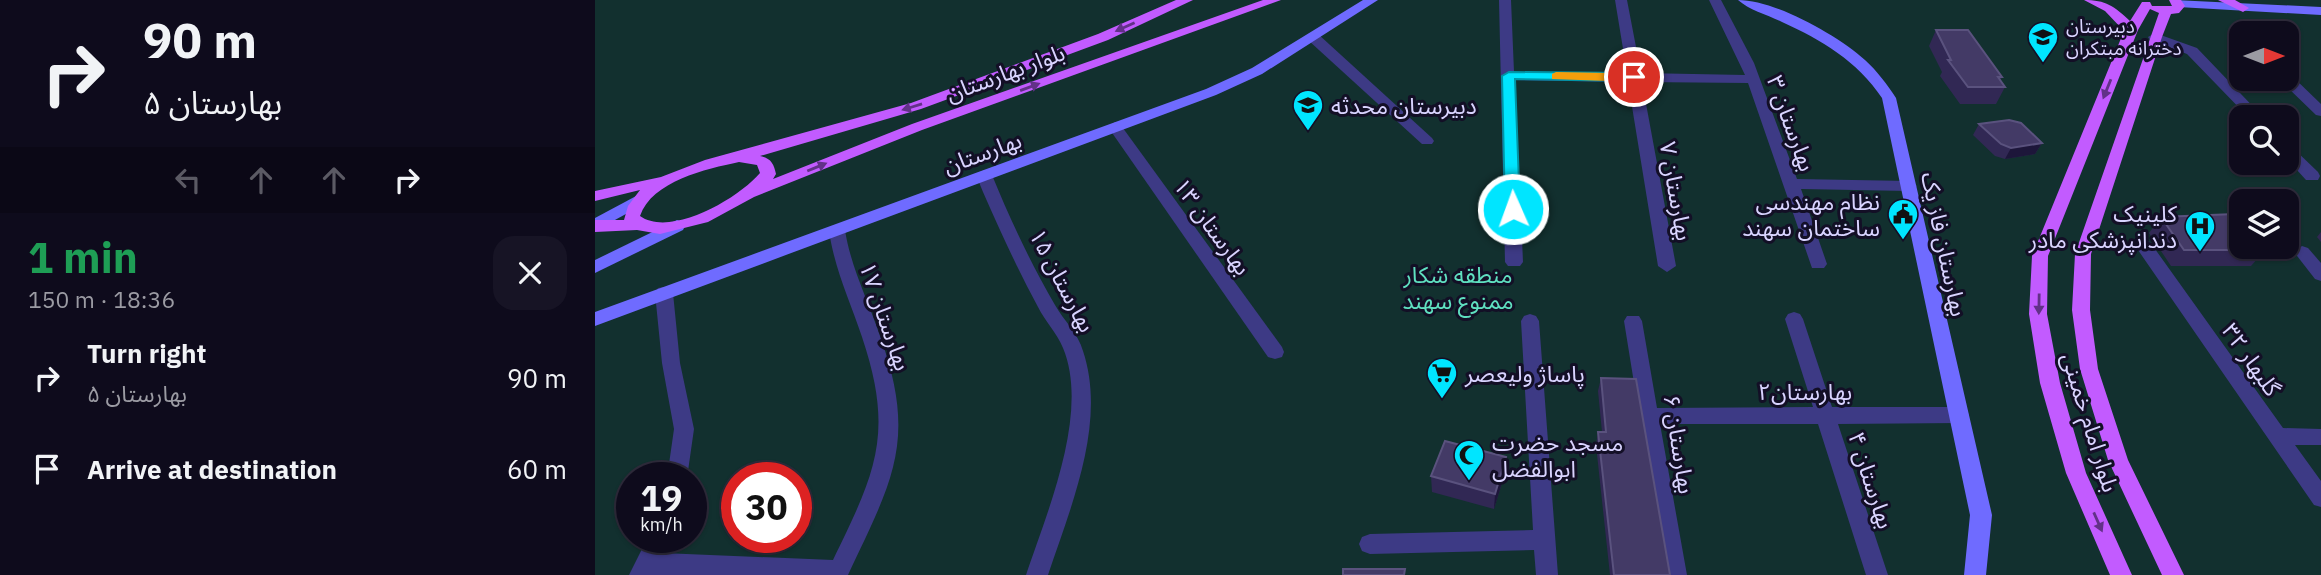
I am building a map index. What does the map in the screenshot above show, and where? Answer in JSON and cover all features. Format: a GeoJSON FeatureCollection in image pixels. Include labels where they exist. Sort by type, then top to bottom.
{"type":"FeatureCollection","features":[{"type":"Feature","properties":{"kind":"main road","name":"بلوار بهارستان"},"geometry":{"type":"LineString","coordinates":[[677,176],[711,163],[916,106],[1103,37],[1187,0]]}},
{"type":"Feature","properties":{"kind":"main road","name":"بلوار بهارستان"},"geometry":{"type":"LineString","coordinates":[[595,225],[636,225],[646,229],[677,226],[917,127],[1275,0]]}},
{"type":"Feature","properties":{"kind":"main road"},"geometry":{"type":"LineString","coordinates":[[2090,0],[2109,8],[2131,30]]}},
{"type":"Feature","properties":{"kind":"main road"},"geometry":{"type":"LineString","coordinates":[[2224,0],[2243,8]]}},
{"type":"Feature","properties":{"kind":"main road"},"geometry":{"type":"LineString","coordinates":[[2142,3],[2173,5]]}},
{"type":"Feature","properties":{"kind":"main road","name":"بلوار امام خمینی"},"geometry":{"type":"LineString","coordinates":[[2121,575],[2076,473],[2050,383],[2038,314],[2040,256],[2142,3]]}},
{"type":"Feature","properties":{"kind":"main road","name":"بلوار امام خمینی"},"geometry":{"type":"LineString","coordinates":[[2173,5],[2155,37],[2083,254],[2081,310],[2089,369],[2118,460],[2173,575]]}},
{"type":"Feature","properties":{"kind":"main road"},"geometry":{"type":"LineString","coordinates":[[739,157],[762,160],[767,166],[768,174],[754,192]]}},
{"type":"Feature","properties":{"kind":"main road"},"geometry":{"type":"LineString","coordinates":[[595,196],[677,176]]}},
{"type":"Feature","properties":{"kind":"main road"},"geometry":{"type":"LineString","coordinates":[[636,225],[631,218],[638,200],[677,176]]}},
{"type":"Feature","properties":{"kind":"street","name":"بهارستان"},"geometry":{"type":"LineString","coordinates":[[595,318],[1211,92],[1257,71],[1372,0]]}},
{"type":"Feature","properties":{"kind":"street"},"geometry":{"type":"LineString","coordinates":[[1505,0],[1514,262]]}},
{"type":"Feature","properties":{"kind":"street","name":"بهارستان ۷"},"geometry":{"type":"LineString","coordinates":[[1621,0],[1667,266]]}},
{"type":"Feature","properties":{"kind":"street","name":"بهارستان ۳"},"geometry":{"type":"LineString","coordinates":[[1715,0],[1731,27],[1753,79],[1818,264]]}},
{"type":"Feature","properties":{"kind":"street","name":"بهارستان فاز یک"},"geometry":{"type":"LineString","coordinates":[[1744,0],[1853,54],[1877,76],[1889,98],[1981,515],[1975,575]]}},
{"type":"Feature","properties":{"kind":"street"},"geometry":{"type":"LineString","coordinates":[[1763,0],[1783,18]]}},
{"type":"Feature","properties":{"kind":"street"},"geometry":{"type":"LineString","coordinates":[[2173,5],[2321,11]]}},
{"type":"Feature","properties":{"kind":"street"},"geometry":{"type":"LineString","coordinates":[[1313,37],[1427,141]]}},
{"type":"Feature","properties":{"kind":"street"},"geometry":{"type":"LineString","coordinates":[[2155,37],[2192,51],[2244,105]]}},
{"type":"Feature","properties":{"kind":"street"},"geometry":{"type":"LineString","coordinates":[[1509,76],[1753,79]]}},
{"type":"Feature","properties":{"kind":"street"},"geometry":{"type":"LineString","coordinates":[[2299,88],[2314,99],[2321,113]]}},
{"type":"Feature","properties":{"kind":"street","name":"بهارستان ۱۳"},"geometry":{"type":"LineString","coordinates":[[1115,127],[1275,352]]}},
{"type":"Feature","properties":{"kind":"street"},"geometry":{"type":"LineString","coordinates":[[2299,162],[2312,176]]}},
{"type":"Feature","properties":{"kind":"street","name":"بهارستان ۱۵"},"geometry":{"type":"LineString","coordinates":[[984,175],[1048,310],[1074,350],[1079,375],[1079,407],[1073,456],[1037,575]]}},
{"type":"Feature","properties":{"kind":"street"},"geometry":{"type":"LineString","coordinates":[[1790,184],[1909,186]]}},
{"type":"Feature","properties":{"kind":"street"},"geometry":{"type":"LineString","coordinates":[[595,225],[638,200]]}},
{"type":"Feature","properties":{"kind":"street"},"geometry":{"type":"LineString","coordinates":[[595,267],[677,226]]}},
{"type":"Feature","properties":{"kind":"street","name":"بهارستان ۱۷"},"geometry":{"type":"LineString","coordinates":[[837,230],[847,279],[871,335],[884,381],[889,432],[880,481],[838,573]]}},
{"type":"Feature","properties":{"kind":"street","name":"گلبهار ۳۲"},"geometry":{"type":"LineString","coordinates":[[2144,246],[2321,498]]}},
{"type":"Feature","properties":{"kind":"street"},"geometry":{"type":"LineString","coordinates":[[2302,252],[2320,274]]}},
{"type":"Feature","properties":{"kind":"street"},"geometry":{"type":"LineString","coordinates":[[664,293],[671,363],[684,429],[679,462]]}},
{"type":"Feature","properties":{"kind":"street","name":"بهارستان ۴"},"geometry":{"type":"LineString","coordinates":[[1794,319],[1877,575]]}},
{"type":"Feature","properties":{"kind":"street"},"geometry":{"type":"LineString","coordinates":[[1530,321],[1547,575]]}},
{"type":"Feature","properties":{"kind":"street","name":"بهارستان ۶"},"geometry":{"type":"LineString","coordinates":[[1633,321],[1676,575]]}},
{"type":"Feature","properties":{"kind":"street","name":"بهارستان۲"},"geometry":{"type":"LineString","coordinates":[[1651,416],[1959,415]]}},
{"type":"Feature","properties":{"kind":"street"},"geometry":{"type":"LineString","coordinates":[[2276,436],[2321,437]]}},
{"type":"Feature","properties":{"kind":"street"},"geometry":{"type":"LineString","coordinates":[[1370,544],[1545,540]]}},
{"type":"Feature","properties":{"kind":"street"},"geometry":{"type":"LineString","coordinates":[[652,553],[644,569],[838,573]]}},
{"type":"Feature","properties":{"kind":"green space","name":"منطقه شکار ممنوع سهند"},"geometry":{"type":"Polygon","coordinates":[[[595,0],[2321,0],[2321,575],[595,575],[595,0]]]}},
{"type":"Feature","properties":{"kind":"building"},"geometry":{"type":"Polygon","coordinates":[[[1936,30],[1968,30],[2002,77],[1998,77],[2005,87],[1968,87],[1948,60],[1951,60],[1936,30]]]}},
{"type":"Feature","properties":{"kind":"building"},"geometry":{"type":"Polygon","coordinates":[[[2009,120],[2021,123],[2042,143],[2011,148],[2001,144],[1979,124],[2009,120]]]}},
{"type":"Feature","properties":{"kind":"building"},"geometry":{"type":"Polygon","coordinates":[[[2229,214],[2229,250],[2184,250],[2161,217],[2229,214]]]}},
{"type":"Feature","properties":{"kind":"building"},"geometry":{"type":"Polygon","coordinates":[[[1601,378],[1636,379],[1670,575],[1614,575],[1598,432],[1606,432],[1601,378]]]}},
{"type":"Feature","properties":{"kind":"building"},"geometry":{"type":"Polygon","coordinates":[[[1445,441],[1506,457],[1495,494],[1431,476],[1445,441]]]}},
{"type":"Feature","properties":{"kind":"building"},"geometry":{"type":"Polygon","coordinates":[[[1343,569],[1405,569],[1404,575],[1343,575],[1343,569]]]}},
{"type":"Feature","properties":{"kind":"slow traffic"},"geometry":{"type":"LineString","coordinates":[[1556,76],[1608,77]]}},
{"type":"Feature","properties":{"kind":"place","name":"دبیرستان دخترانه مبتکران"},"geometry":{"type":"Point","coordinates":[2043,64]}},
{"type":"Feature","properties":{"kind":"place","name":"دبیرستان محدثه"},"geometry":{"type":"Point","coordinates":[1308,132]}},
{"type":"Feature","properties":{"kind":"place","name":"نظام مهندسی ساختمان سهند"},"geometry":{"type":"Point","coordinates":[1903,241]}},
{"type":"Feature","properties":{"kind":"place","name":"کلینیک دندانپزشکی مادر"},"geometry":{"type":"Point","coordinates":[2200,253]}},
{"type":"Feature","properties":{"kind":"place","name":"پاساژ ولیعصر"},"geometry":{"type":"Point","coordinates":[1442,400]}},
{"type":"Feature","properties":{"kind":"place","name":"مسجد حضرت ابوالفضل"},"geometry":{"type":"Point","coordinates":[1469,482]}},
{"type":"Feature","properties":{"kind":"route"},"geometry":{"type":"LineString","coordinates":[[1513,209],[1509,76],[1634,77]]}}]}
